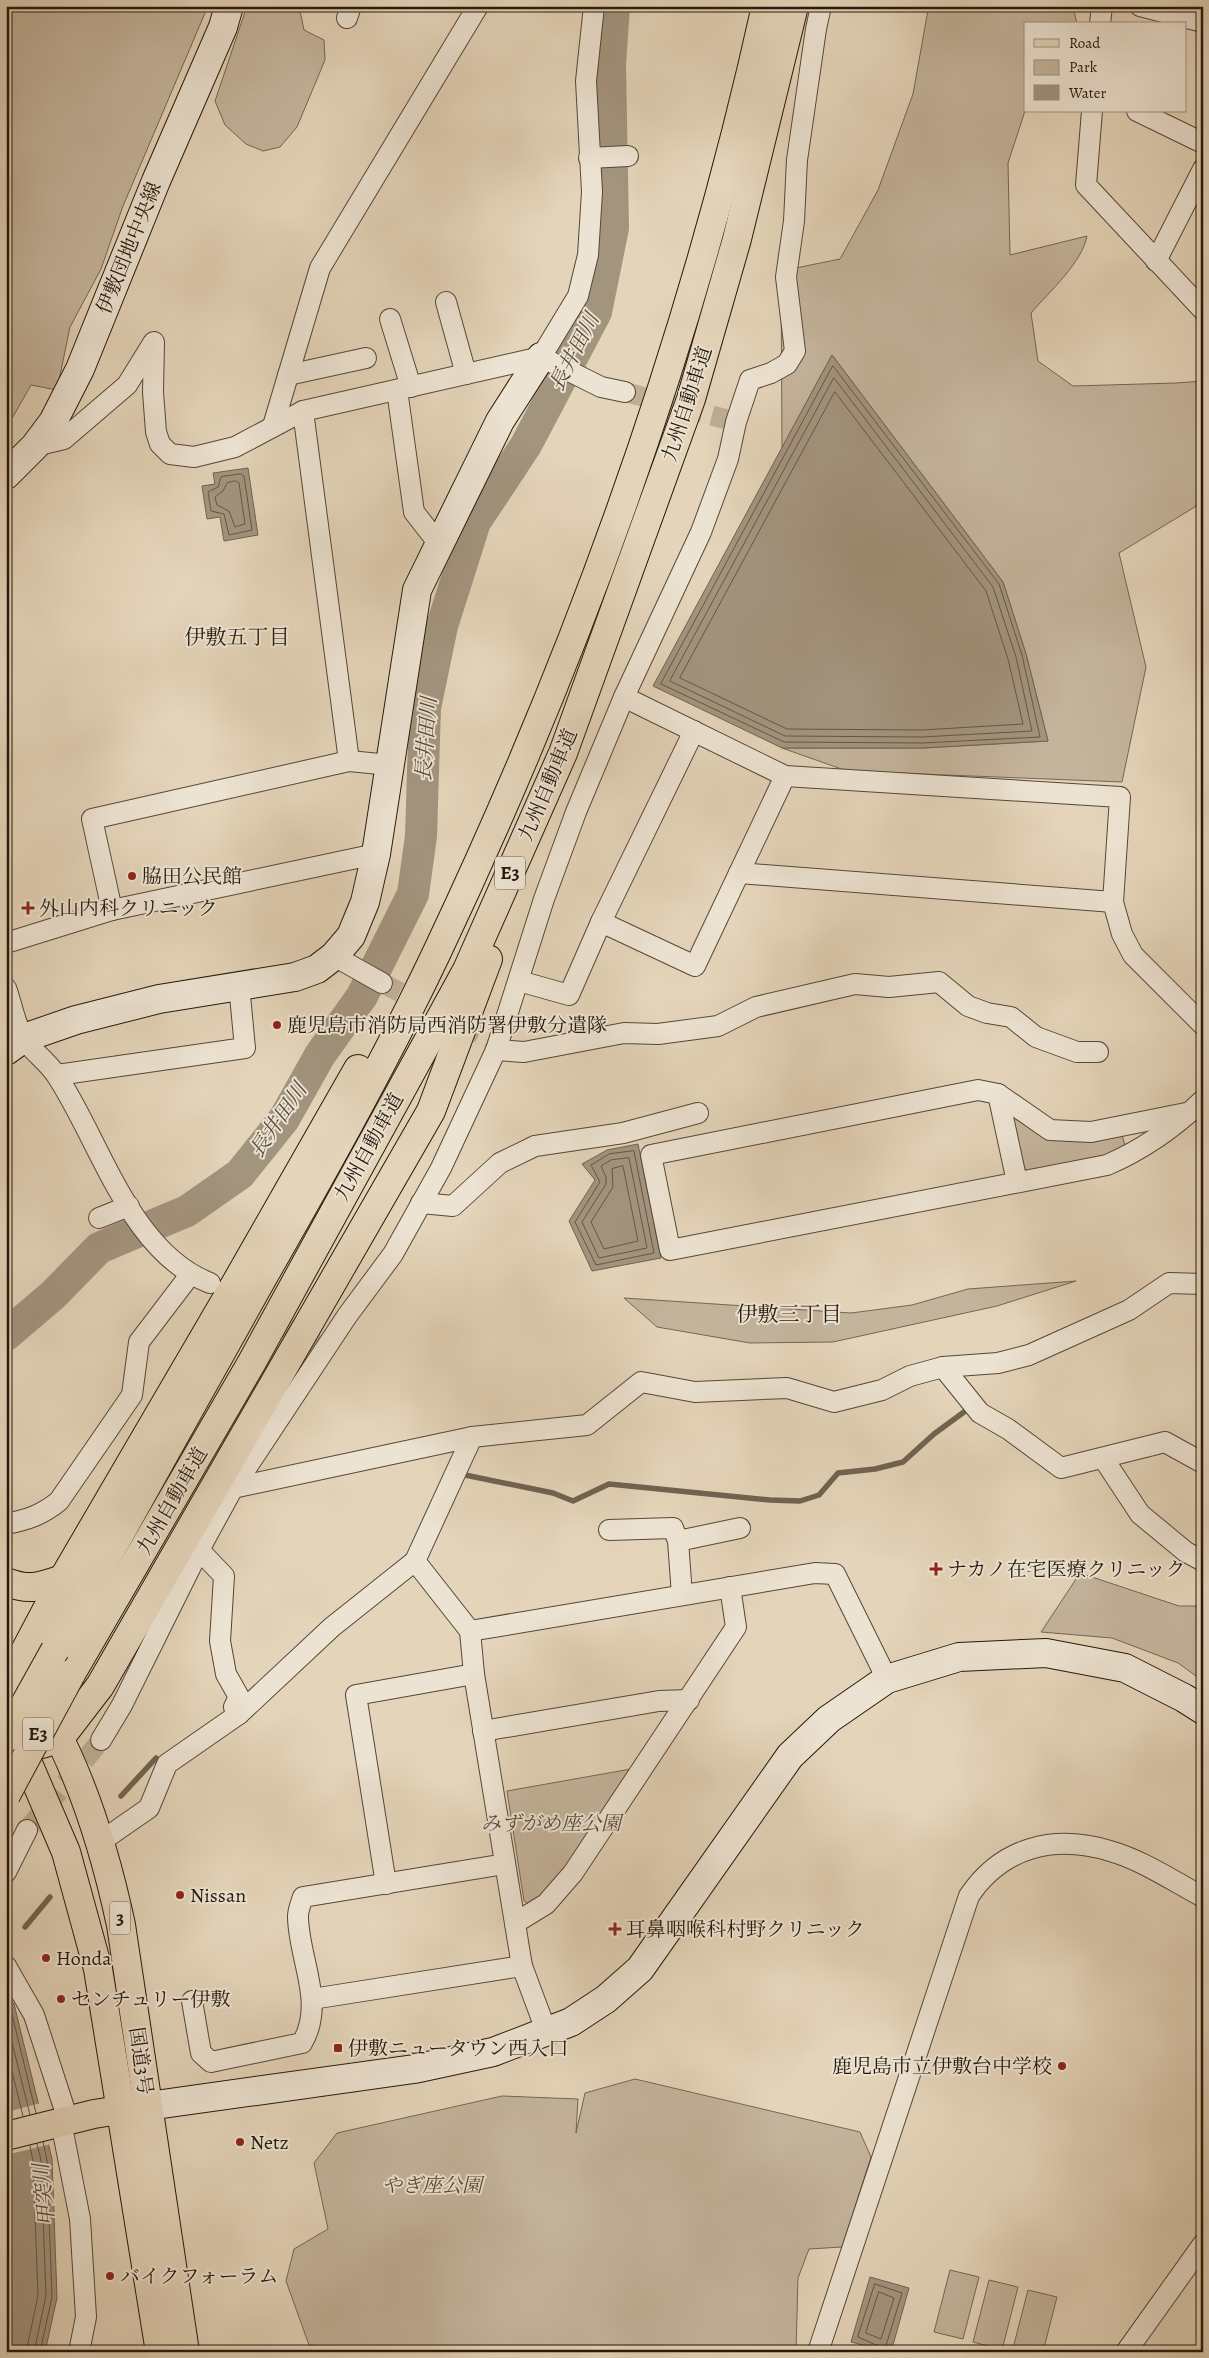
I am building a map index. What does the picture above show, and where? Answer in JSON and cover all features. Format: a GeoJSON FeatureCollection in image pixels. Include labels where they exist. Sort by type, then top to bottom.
{"type":"FeatureCollection","features":[{"type":"Feature","properties":{"kind":"main road","name":"九州自動車道"},"geometry":{"type":"LineString","coordinates":[[13,1742],[54,1650],[339,1144],[436,956],[486,846],[558,674],[652,426],[711,232],[766,6]]}},
{"type":"Feature","properties":{"kind":"main road","name":"九州自動車道"},"geometry":{"type":"LineString","coordinates":[[6,1795],[71,1674],[252,1362],[467,970],[563,754],[691,399],[737,239],[794,6]]}},
{"type":"Feature","properties":{"kind":"main road"},"geometry":{"type":"LineString","coordinates":[[13,1742],[42,1744],[60,1738],[100,1686],[432,1111],[563,754]]}},
{"type":"Feature","properties":{"kind":"main road"},"geometry":{"type":"LineString","coordinates":[[6,1687],[12,1652],[63,1579],[238,1281],[486,846]]}},
{"type":"Feature","properties":{"kind":"main road"},"geometry":{"type":"LineString","coordinates":[[6,1582],[26,1589],[37,1588],[63,1579]]}},
{"type":"Feature","properties":{"kind":"main road","name":"国道3号"},"geometry":{"type":"LineString","coordinates":[[12,1652],[60,1738],[81,1786],[100,1842],[121,1925],[185,2352]]}},
{"type":"Feature","properties":{"kind":"main road","name":"国道3号"},"geometry":{"type":"LineString","coordinates":[[6,1714],[13,1742],[63,1845],[79,1895],[98,1968],[160,2352]]}},
{"type":"Feature","properties":{"kind":"main road"},"geometry":{"type":"LineString","coordinates":[[6,2136],[65,2121],[148,2106]]}},
{"type":"Feature","properties":{"kind":"street","name":"伊敷団地中央線"},"geometry":{"type":"LineString","coordinates":[[6,475],[35,446],[53,422],[80,369],[156,181],[223,27],[229,6]]}},
{"type":"Feature","properties":{"kind":"street"},"geometry":{"type":"LineString","coordinates":[[273,426],[320,268],[478,6]]}},
{"type":"Feature","properties":{"kind":"street"},"geometry":{"type":"LineString","coordinates":[[15,1044],[76,1020],[159,999],[295,976],[342,960],[364,902],[376,854],[417,590],[500,421],[545,358],[578,296],[592,226],[586,80],[594,6]]}},
{"type":"Feature","properties":{"kind":"street"},"geometry":{"type":"LineString","coordinates":[[101,1740],[122,1705],[199,1550],[233,1488],[321,1348],[393,1254],[441,1168],[496,1050],[544,899],[576,812],[624,697],[701,532],[728,459],[736,422],[750,380],[771,373],[787,364],[795,351],[786,277],[794,221],[797,160],[821,6]]}},
{"type":"Feature","properties":{"kind":"street"},"geometry":{"type":"LineString","coordinates":[[1100,22],[1102,6]]}},
{"type":"Feature","properties":{"kind":"street"},"geometry":{"type":"LineString","coordinates":[[1140,6],[1203,22]]}},
{"type":"Feature","properties":{"kind":"street"},"geometry":{"type":"LineString","coordinates":[[1092,112],[1086,185],[1203,310]]}},
{"type":"Feature","properties":{"kind":"street"},"geometry":{"type":"LineString","coordinates":[[1139,112],[1203,143]]}},
{"type":"Feature","properties":{"kind":"street"},"geometry":{"type":"LineString","coordinates":[[589,158],[628,156]]}},
{"type":"Feature","properties":{"kind":"street"},"geometry":{"type":"LineString","coordinates":[[1156,261],[1203,169]]}},
{"type":"Feature","properties":{"kind":"street"},"geometry":{"type":"LineString","coordinates":[[446,302],[466,374]]}},
{"type":"Feature","properties":{"kind":"street"},"geometry":{"type":"LineString","coordinates":[[390,319],[404,389],[414,512],[439,544]]}},
{"type":"Feature","properties":{"kind":"street"},"geometry":{"type":"LineString","coordinates":[[35,446],[64,439],[128,386],[154,342],[156,432],[160,444],[170,454],[194,457],[236,447],[303,411],[545,358],[601,387],[625,392]]}},
{"type":"Feature","properties":{"kind":"street"},"geometry":{"type":"LineString","coordinates":[[288,375],[366,358]]}},
{"type":"Feature","properties":{"kind":"street"},"geometry":{"type":"LineString","coordinates":[[303,411],[349,761]]}},
{"type":"Feature","properties":{"kind":"street"},"geometry":{"type":"LineString","coordinates":[[624,697],[784,776],[1120,797],[1113,902],[1122,934],[1133,955],[1203,1025]]}},
{"type":"Feature","properties":{"kind":"street"},"geometry":{"type":"LineString","coordinates":[[519,981],[569,995],[601,922],[694,731]]}},
{"type":"Feature","properties":{"kind":"street"},"geometry":{"type":"LineString","coordinates":[[112,910],[92,819],[349,761],[390,765]]}},
{"type":"Feature","properties":{"kind":"street"},"geometry":{"type":"LineString","coordinates":[[601,922],[695,966],[784,776]]}},
{"type":"Feature","properties":{"kind":"street"},"geometry":{"type":"LineString","coordinates":[[6,943],[112,910],[376,854]]}},
{"type":"Feature","properties":{"kind":"street"},"geometry":{"type":"LineString","coordinates":[[739,873],[1113,902]]}},
{"type":"Feature","properties":{"kind":"street"},"geometry":{"type":"LineString","coordinates":[[342,960],[380,982]]}},
{"type":"Feature","properties":{"kind":"street"},"geometry":{"type":"LineString","coordinates":[[496,1050],[524,1052],[624,1033],[658,1034],[718,1026],[756,1007],[855,984],[905,986],[939,982],[968,1006],[987,1013],[1011,1017],[1036,1037],[1077,1052],[1098,1052]]}},
{"type":"Feature","properties":{"kind":"street"},"geometry":{"type":"LineString","coordinates":[[56,1074],[245,1048],[239,985]]}},
{"type":"Feature","properties":{"kind":"street"},"geometry":{"type":"LineString","coordinates":[[6,988],[15,1044],[56,1074],[128,1206],[151,1239],[190,1275],[210,1283]]}},
{"type":"Feature","properties":{"kind":"street"},"geometry":{"type":"LineString","coordinates":[[978,1090],[998,1094],[1050,1130],[1091,1132],[1196,1106],[1135,1153],[1107,1165],[670,1250],[651,1155],[978,1090]]}},
{"type":"Feature","properties":{"kind":"street"},"geometry":{"type":"LineString","coordinates":[[998,1094],[1017,1182]]}},
{"type":"Feature","properties":{"kind":"street"},"geometry":{"type":"LineString","coordinates":[[421,1203],[453,1206],[500,1163],[535,1146],[623,1133],[698,1113]]}},
{"type":"Feature","properties":{"kind":"street"},"geometry":{"type":"LineString","coordinates":[[99,1218],[128,1206]]}},
{"type":"Feature","properties":{"kind":"street"},"geometry":{"type":"LineString","coordinates":[[6,1524],[32,1519],[47,1511],[59,1501],[132,1395],[139,1342],[190,1275]]}},
{"type":"Feature","properties":{"kind":"street"},"geometry":{"type":"LineString","coordinates":[[233,1488],[472,1437],[586,1424],[641,1382],[695,1392],[787,1388],[834,1402],[882,1390],[910,1376],[943,1367],[998,1363],[1029,1355],[1128,1310],[1169,1283],[1203,1284]]}},
{"type":"Feature","properties":{"kind":"street"},"geometry":{"type":"LineString","coordinates":[[943,1367],[980,1413],[1008,1429],[1061,1468],[1166,1442],[1203,1463]]}},
{"type":"Feature","properties":{"kind":"street"},"geometry":{"type":"LineString","coordinates":[[100,1842],[149,1808],[167,1764],[239,1714],[332,1627],[415,1561],[472,1437]]}},
{"type":"Feature","properties":{"kind":"street"},"geometry":{"type":"LineString","coordinates":[[1102,1458],[1140,1514],[1186,1552],[1203,1561]]}},
{"type":"Feature","properties":{"kind":"street"},"geometry":{"type":"LineString","coordinates":[[609,1530],[673,1528],[678,1541],[682,1595]]}},
{"type":"Feature","properties":{"kind":"street"},"geometry":{"type":"LineString","coordinates":[[678,1541],[740,1528]]}},
{"type":"Feature","properties":{"kind":"street"},"geometry":{"type":"LineString","coordinates":[[199,1550],[224,1576],[220,1641],[226,1674],[239,1697],[234,1707],[239,1714]]}},
{"type":"Feature","properties":{"kind":"street"},"geometry":{"type":"LineString","coordinates":[[415,1561],[470,1630],[474,1674],[522,1966],[547,2033]]}},
{"type":"Feature","properties":{"kind":"street"},"geometry":{"type":"LineString","coordinates":[[470,1630],[815,1573],[835,1574],[887,1680]]}},
{"type":"Feature","properties":{"kind":"street"},"geometry":{"type":"LineString","coordinates":[[515,1923],[546,1904],[574,1873],[736,1627],[730,1587]]}},
{"type":"Feature","properties":{"kind":"street"},"geometry":{"type":"LineString","coordinates":[[148,2106],[414,2070],[493,2052],[547,2033],[570,2022],[606,1999],[640,1969],[790,1756],[829,1719],[887,1680],[959,1658],[1046,1654],[1125,1668],[1184,1698],[1203,1710]]}},
{"type":"Feature","properties":{"kind":"street"},"geometry":{"type":"LineString","coordinates":[[386,1884],[356,1695],[474,1674]]}},
{"type":"Feature","properties":{"kind":"street"},"geometry":{"type":"LineString","coordinates":[[484,1731],[658,1701],[689,1700]]}},
{"type":"Feature","properties":{"kind":"street"},"geometry":{"type":"LineString","coordinates":[[6,1872],[27,1830]]}},
{"type":"Feature","properties":{"kind":"street"},"geometry":{"type":"LineString","coordinates":[[818,2352],[969,1896],[980,1879],[993,1868],[1025,1850],[1043,1845],[1081,1844],[1112,1851],[1203,1897]]}},
{"type":"Feature","properties":{"kind":"street"},"geometry":{"type":"LineString","coordinates":[[192,2001],[201,2053],[211,2062],[302,2043],[310,2030],[312,2000],[298,1914],[303,1897],[505,1864]]}},
{"type":"Feature","properties":{"kind":"street"},"geometry":{"type":"LineString","coordinates":[[6,1966],[34,2015],[65,2121],[80,2219],[86,2317],[79,2352]]}},
{"type":"Feature","properties":{"kind":"street"},"geometry":{"type":"LineString","coordinates":[[312,2000],[522,1966]]}},
{"type":"Feature","properties":{"kind":"street"},"geometry":{"type":"LineString","coordinates":[[1126,2352],[1203,2244]]}},
{"type":"Feature","properties":{"kind":"green space"},"geometry":{"type":"Polygon","coordinates":[[[6,6],[208,6],[123,206],[101,269],[70,327],[57,390],[31,385],[6,429],[6,6]]]}},
{"type":"Feature","properties":{"kind":"green space"},"geometry":{"type":"Polygon","coordinates":[[[247,6],[299,6],[304,30],[324,40],[325,60],[297,127],[280,147],[263,151],[246,144],[225,125],[215,101],[247,6]]]}},
{"type":"Feature","properties":{"kind":"green space"},"geometry":{"type":"Polygon","coordinates":[[[926,6],[1073,6],[1077,22],[1024,22],[1025,112],[1008,163],[1010,255],[1087,236],[1084,246],[1072,267],[1031,313],[1038,361],[1073,386],[1203,381],[1203,502],[1119,553],[1146,667],[1122,782],[847,771],[782,748],[923,748],[1048,741],[1026,654],[1003,582],[832,355],[782,448],[781,271],[840,259],[878,190],[913,94],[928,10],[926,6]]]}},
{"type":"Feature","properties":{"kind":"green space"},"geometry":{"type":"Polygon","coordinates":[[[1011,1105],[1050,1133],[1121,1131],[1126,1149],[1105,1157],[1031,1173],[1022,1167],[1011,1105]]]}},
{"type":"Feature","properties":{"kind":"green space"},"geometry":{"type":"Polygon","coordinates":[[[1076,1281],[997,1306],[833,1342],[750,1343],[657,1327],[624,1298],[851,1313],[912,1305],[968,1289],[1076,1281]]]}},
{"type":"Feature","properties":{"kind":"green space"},"geometry":{"type":"Polygon","coordinates":[[[1080,1573],[1179,1606],[1203,1606],[1203,1681],[1178,1663],[1112,1638],[1041,1632],[1080,1573]]]}},
{"type":"Feature","properties":{"kind":"green space","name":"みずがめ座公園"},"geometry":{"type":"Polygon","coordinates":[[[631,1769],[563,1877],[532,1905],[524,1901],[507,1791],[631,1769]]]}},
{"type":"Feature","properties":{"kind":"green space","name":"やぎ座公園"},"geometry":{"type":"Polygon","coordinates":[[[635,2079],[860,2132],[871,2157],[842,2247],[809,2249],[798,2278],[796,2352],[350,2352],[309,2345],[286,2281],[294,2249],[328,2229],[314,2163],[337,2133],[502,2096],[578,2099],[576,2133],[585,2093],[635,2079]]]}},
{"type":"Feature","properties":{"kind":"green space"},"geometry":{"type":"Polygon","coordinates":[[[950,2270],[979,2277],[963,2339],[934,2332],[950,2270]]]}},
{"type":"Feature","properties":{"kind":"green space"},"geometry":{"type":"Polygon","coordinates":[[[989,2280],[1018,2287],[1002,2350],[973,2342],[989,2280]]]}},
{"type":"Feature","properties":{"kind":"green space"},"geometry":{"type":"Polygon","coordinates":[[[1028,2290],[1057,2297],[1043,2352],[1012,2352],[1028,2290]]]}},
{"type":"Feature","properties":{"kind":"water"},"geometry":{"type":"Polygon","coordinates":[[[832,355],[1003,582],[1026,654],[1048,741],[923,748],[782,748],[653,686],[832,355]]]}},
{"type":"Feature","properties":{"kind":"water"},"geometry":{"type":"Polygon","coordinates":[[[248,468],[258,535],[224,541],[220,517],[207,519],[202,486],[215,484],[213,473],[248,468]]]}},
{"type":"Feature","properties":{"kind":"water"},"geometry":{"type":"Polygon","coordinates":[[[638,1144],[661,1258],[592,1271],[569,1221],[595,1180],[582,1164],[607,1150],[638,1144]]]}},
{"type":"Feature","properties":{"kind":"water","name":"甲突川"},"geometry":{"type":"Polygon","coordinates":[[[6,1993],[14,2004],[52,2159],[57,2298],[45,2352],[6,2352],[6,1993]]]}},
{"type":"Feature","properties":{"kind":"water"},"geometry":{"type":"Polygon","coordinates":[[[870,2277],[909,2288],[891,2352],[851,2342],[870,2277]]]}},
{"type":"Feature","properties":{"kind":"pier"},"geometry":{"type":"Polygon","coordinates":[[[41,2103],[51,2144],[6,2155],[6,2112],[41,2103]]]}},
{"type":"Feature","properties":{"kind":"waterway","name":"長井田川"},"geometry":{"type":"LineString","coordinates":[[6,1335],[53,1295],[99,1248],[187,1211],[240,1174],[284,1119],[320,1055],[362,996],[413,894],[421,836],[425,708],[442,626],[475,522],[526,445],[596,312],[613,228],[610,65],[614,6]]}},
{"type":"Feature","properties":{"kind":"waterway"},"geometry":{"type":"LineString","coordinates":[[465,1475],[553,1493],[573,1501],[609,1484],[770,1500],[800,1501],[819,1495],[838,1473],[875,1469],[903,1462],[934,1434],[964,1412]]}},
{"type":"Feature","properties":{"kind":"waterway"},"geometry":{"type":"LineString","coordinates":[[121,1796],[156,1758]]}},
{"type":"Feature","properties":{"kind":"waterway"},"geometry":{"type":"LineString","coordinates":[[25,1927],[50,1897]]}},
{"type":"Feature","properties":{"kind":"tunnel"},"geometry":{"type":"LineString","coordinates":[[625,392],[736,422]]}},
{"type":"Feature","properties":{"kind":"tunnel"},"geometry":{"type":"LineString","coordinates":[[382,983],[498,1043]]}},
{"type":"Feature","properties":{"kind":"tunnel"},"geometry":{"type":"LineString","coordinates":[[236,1298],[317,1345]]}},
{"type":"Feature","properties":{"kind":"tunnel"},"geometry":{"type":"LineString","coordinates":[[27,1830],[101,1740]]}},
{"type":"Feature","properties":{"kind":"place","name":"脇田公民館"},"geometry":{"type":"Point","coordinates":[132,876]}},
{"type":"Feature","properties":{"kind":"place","name":"外山内科クリニック"},"geometry":{"type":"Point","coordinates":[28,908]}},
{"type":"Feature","properties":{"kind":"place","name":"鹿児島市消防局西消防署伊敷分遣隊"},"geometry":{"type":"Point","coordinates":[277,1025]}},
{"type":"Feature","properties":{"kind":"place","name":"ナカノ在宅医療クリニック"},"geometry":{"type":"Point","coordinates":[936,1569]}},
{"type":"Feature","properties":{"kind":"place","name":"Nissan"},"geometry":{"type":"Point","coordinates":[180,1895]}},
{"type":"Feature","properties":{"kind":"place","name":"耳鼻咽喉科村野クリニック"},"geometry":{"type":"Point","coordinates":[615,1929]}},
{"type":"Feature","properties":{"kind":"place","name":"Honda"},"geometry":{"type":"Point","coordinates":[46,1958]}},
{"type":"Feature","properties":{"kind":"place","name":"センチュリー伊敷"},"geometry":{"type":"Point","coordinates":[61,1999]}},
{"type":"Feature","properties":{"kind":"place","name":"伊敷ニュータウン西入口"},"geometry":{"type":"Point","coordinates":[338,2048]}},
{"type":"Feature","properties":{"kind":"place","name":"鹿児島市立伊敷台中学校"},"geometry":{"type":"Point","coordinates":[1062,2066]}},
{"type":"Feature","properties":{"kind":"place","name":"Netz"},"geometry":{"type":"Point","coordinates":[240,2142]}},
{"type":"Feature","properties":{"kind":"place","name":"バイクフォーラム"},"geometry":{"type":"Point","coordinates":[110,2276]}},
{"type":"Feature","properties":{"kind":"district","name":"伊敷五丁目"},"geometry":{"type":"Point","coordinates":[237,637]}},
{"type":"Feature","properties":{"kind":"district","name":"伊敷三丁目"},"geometry":{"type":"Point","coordinates":[789,1314]}}]}
